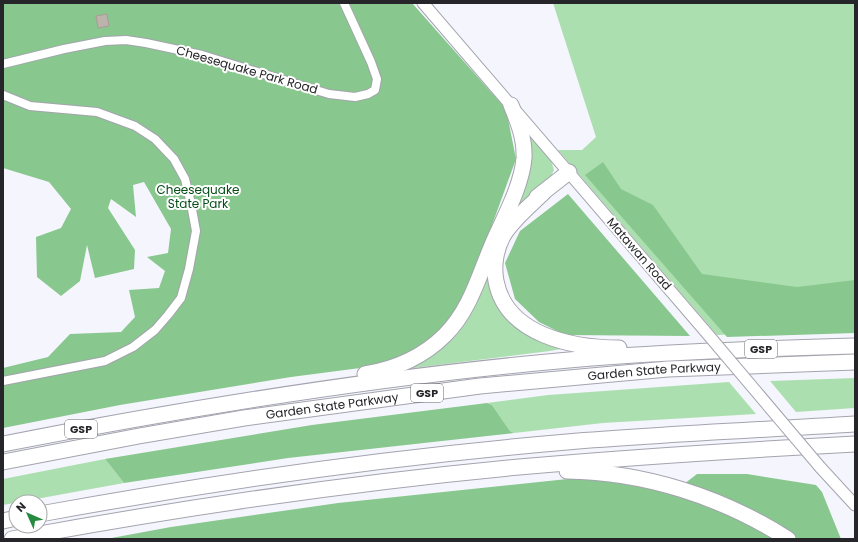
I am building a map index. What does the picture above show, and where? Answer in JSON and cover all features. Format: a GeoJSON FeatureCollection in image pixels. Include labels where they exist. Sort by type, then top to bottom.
{"type":"FeatureCollection","features":[{"type":"Feature","properties":{"kind":"highway"},"geometry":{"type":"LineString","coordinates":[[292,393],[344,378],[372,373],[410,360],[432,346],[451,328],[466,307],[474,291],[518,184],[524,159],[521,135],[511,105]]}},
{"type":"Feature","properties":{"kind":"highway"},"geometry":{"type":"LineString","coordinates":[[500,229],[513,215],[569,172]]}},
{"type":"Feature","properties":{"kind":"highway"},"geometry":{"type":"LineString","coordinates":[[544,192],[511,225],[503,236],[497,250],[495,263],[496,279],[500,295],[508,309],[518,320],[530,328],[540,334],[561,341],[602,347],[627,348],[668,353]]}},
{"type":"Feature","properties":{"kind":"highway","name":"Garden State Parkway"},"geometry":{"type":"LineString","coordinates":[[3,444],[179,411],[292,393],[513,365],[668,353],[855,346]]}},
{"type":"Feature","properties":{"kind":"highway","name":"Garden State Parkway"},"geometry":{"type":"LineString","coordinates":[[3,462],[132,437],[244,418],[480,386],[668,369],[855,362]]}},
{"type":"Feature","properties":{"kind":"highway"},"geometry":{"type":"LineString","coordinates":[[48,513],[231,482],[351,465],[464,452],[635,437],[855,424]]}},
{"type":"Feature","properties":{"kind":"highway"},"geometry":{"type":"LineString","coordinates":[[12,539],[110,521],[368,483],[518,467],[647,456],[855,444]]}},
{"type":"Feature","properties":{"kind":"highway"},"geometry":{"type":"LineString","coordinates":[[518,467],[607,473],[672,487],[705,497],[727,506],[756,520],[788,539]]}},
{"type":"Feature","properties":{"kind":"main road","name":"Matawan Road"},"geometry":{"type":"LineString","coordinates":[[423,3],[820,467],[855,505]]}},
{"type":"Feature","properties":{"kind":"street","name":"Cheesequake Park Road"},"geometry":{"type":"LineString","coordinates":[[3,64],[64,49],[105,41],[126,40],[202,55],[329,94],[355,98],[375,90],[377,79],[344,3]]}},
{"type":"Feature","properties":{"kind":"street"},"geometry":{"type":"LineString","coordinates":[[3,95],[30,106],[97,112],[135,126],[155,139],[174,159],[185,179],[192,204],[196,231],[189,269],[181,298],[155,330],[133,348],[105,361],[3,381]]}},
{"type":"Feature","properties":{"kind":"green space","name":"Cheesequake State Park"},"geometry":{"type":"Polygon","coordinates":[[[3,3],[412,3],[506,109],[516,159],[463,305],[418,354],[391,364],[291,377],[120,405],[3,428],[3,368],[48,357],[70,334],[121,332],[135,317],[129,290],[159,288],[165,271],[147,257],[168,253],[171,229],[144,182],[133,185],[136,217],[111,199],[108,208],[135,250],[134,269],[95,278],[87,245],[80,281],[61,296],[37,277],[36,237],[61,228],[71,209],[49,182],[3,168],[3,3]]]}},
{"type":"Feature","properties":{"kind":"green space"},"geometry":{"type":"Polygon","coordinates":[[[553,3],[855,3],[855,329],[717,335],[558,150],[582,150],[596,137],[553,3]]]}},
{"type":"Feature","properties":{"kind":"green space"},"geometry":{"type":"Polygon","coordinates":[[[523,128],[551,160],[554,170],[549,181],[513,210],[523,128]]]}},
{"type":"Feature","properties":{"kind":"green space"},"geometry":{"type":"Polygon","coordinates":[[[603,162],[621,189],[653,205],[702,274],[797,287],[855,280],[855,333],[727,337],[585,175],[603,162]]]}},
{"type":"Feature","properties":{"kind":"green space"},"geometry":{"type":"Polygon","coordinates":[[[568,194],[690,336],[565,335],[539,322],[515,299],[505,263],[520,231],[568,194]]]}},
{"type":"Feature","properties":{"kind":"green space"},"geometry":{"type":"Polygon","coordinates":[[[496,244],[503,306],[571,347],[550,351],[397,370],[496,244]]]}},
{"type":"Feature","properties":{"kind":"green space"},"geometry":{"type":"Polygon","coordinates":[[[855,378],[855,408],[796,412],[770,381],[855,378]]]}},
{"type":"Feature","properties":{"kind":"green space"},"geometry":{"type":"Polygon","coordinates":[[[729,382],[756,414],[603,423],[514,433],[510,431],[492,405],[487,403],[548,395],[729,382]]]}},
{"type":"Feature","properties":{"kind":"green space"},"geometry":{"type":"Polygon","coordinates":[[[487,403],[492,405],[510,431],[514,433],[288,458],[124,483],[105,459],[312,425],[487,403]]]}},
{"type":"Feature","properties":{"kind":"green space"},"geometry":{"type":"Polygon","coordinates":[[[105,459],[124,483],[48,497],[48,494],[8,494],[8,504],[3,505],[3,479],[105,459]]]}},
{"type":"Feature","properties":{"kind":"green space"},"geometry":{"type":"Polygon","coordinates":[[[697,474],[747,474],[816,485],[822,492],[841,539],[106,539],[171,527],[338,503],[577,478],[684,484],[697,474]]]}},
{"type":"Feature","properties":{"kind":"building"},"geometry":{"type":"Polygon","coordinates":[[[107,14],[109,26],[98,28],[96,16],[107,14]]]}}]}
